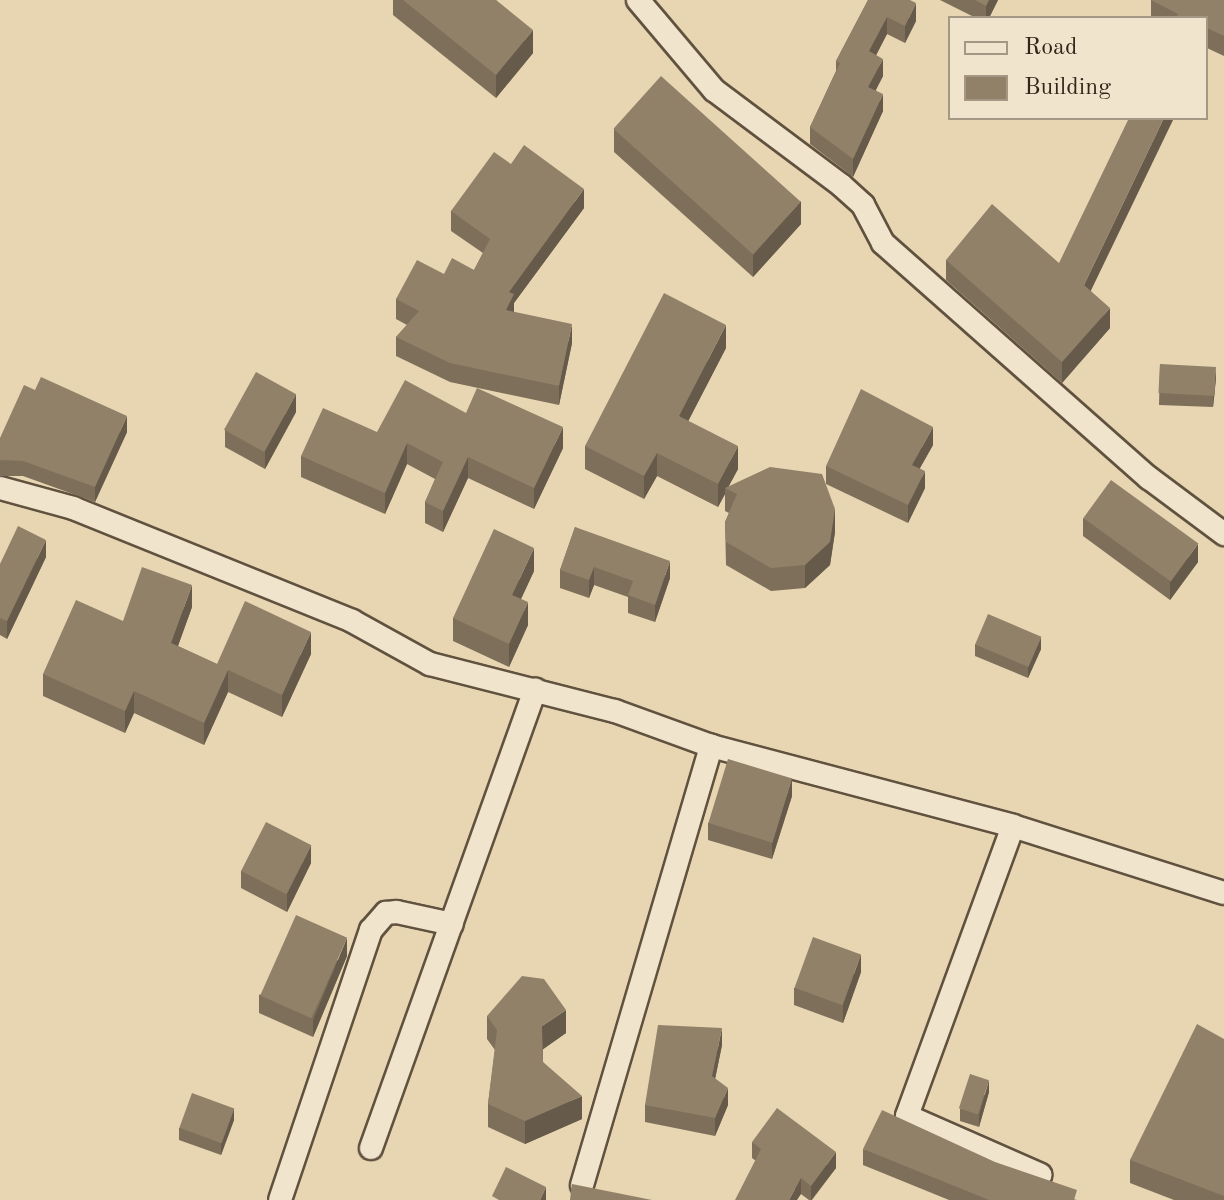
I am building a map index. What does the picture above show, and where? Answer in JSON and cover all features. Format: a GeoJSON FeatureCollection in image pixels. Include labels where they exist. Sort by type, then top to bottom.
{"type":"FeatureCollection","features":[{"type":"Feature","properties":{"kind":"street"},"geometry":{"type":"LineString","coordinates":[[638,0],[714,90],[841,185],[863,205],[883,243],[1149,478],[1224,534]]}},
{"type":"Feature","properties":{"kind":"street"},"geometry":{"type":"LineString","coordinates":[[0,488],[73,508],[337,615],[430,664],[535,689],[711,746],[1013,826],[1224,893]]}},
{"type":"Feature","properties":{"kind":"street"},"geometry":{"type":"LineString","coordinates":[[371,1148],[535,689]]}},
{"type":"Feature","properties":{"kind":"street"},"geometry":{"type":"LineString","coordinates":[[582,1185],[711,746]]}},
{"type":"Feature","properties":{"kind":"street"},"geometry":{"type":"LineString","coordinates":[[1013,826],[907,1116],[1041,1175]]}},
{"type":"Feature","properties":{"kind":"street"},"geometry":{"type":"LineString","coordinates":[[280,1200],[371,930],[386,913],[452,924]]}},
{"type":"Feature","properties":{"kind":"building"},"geometry":{"type":"Polygon","coordinates":[[[403,0],[496,0],[533,30],[496,75],[403,0]]]}},
{"type":"Feature","properties":{"kind":"building"},"geometry":{"type":"Polygon","coordinates":[[[868,0],[910,0],[916,3],[905,26],[887,17],[869,51],[883,59],[868,87],[883,94],[853,159],[810,127],[840,63],[836,61],[868,0]]]}},
{"type":"Feature","properties":{"kind":"building"},"geometry":{"type":"Polygon","coordinates":[[[975,0],[989,0],[986,6],[975,0]]]}},
{"type":"Feature","properties":{"kind":"building"},"geometry":{"type":"Polygon","coordinates":[[[1151,0],[1224,0],[1224,36],[1208,28],[1208,16],[1178,14],[1151,0]]]}},
{"type":"Feature","properties":{"kind":"building"},"geometry":{"type":"Polygon","coordinates":[[[661,76],[801,202],[753,255],[613,129],[661,76]]]}},
{"type":"Feature","properties":{"kind":"building"},"geometry":{"type":"Polygon","coordinates":[[[1128,120],[1163,120],[1084,285],[1110,308],[1062,362],[946,260],[992,204],[1059,263],[1128,120]]]}},
{"type":"Feature","properties":{"kind":"building"},"geometry":{"type":"Polygon","coordinates":[[[524,145],[584,189],[509,292],[514,294],[506,310],[572,324],[559,386],[450,363],[396,337],[419,311],[396,299],[417,260],[444,274],[452,258],[474,270],[490,239],[451,211],[494,152],[511,164],[524,145]]]}},
{"type":"Feature","properties":{"kind":"building"},"geometry":{"type":"Polygon","coordinates":[[[664,293],[726,325],[679,416],[738,446],[718,484],[657,453],[644,476],[585,446],[664,293]]]}},
{"type":"Feature","properties":{"kind":"building"},"geometry":{"type":"Polygon","coordinates":[[[1160,364],[1216,367],[1214,396],[1158,393],[1160,364]]]}},
{"type":"Feature","properties":{"kind":"building"},"geometry":{"type":"Polygon","coordinates":[[[256,372],[296,394],[264,452],[224,430],[256,372]]]}},
{"type":"Feature","properties":{"kind":"building"},"geometry":{"type":"Polygon","coordinates":[[[41,377],[127,416],[95,487],[23,461],[0,460],[0,438],[24,385],[35,390],[41,377]]]}},
{"type":"Feature","properties":{"kind":"building"},"geometry":{"type":"Polygon","coordinates":[[[405,380],[466,413],[477,388],[563,427],[534,488],[468,457],[443,511],[425,502],[443,462],[407,443],[385,493],[301,456],[323,408],[377,432],[405,380]]]}},
{"type":"Feature","properties":{"kind":"building"},"geometry":{"type":"Polygon","coordinates":[[[861,389],[933,427],[912,465],[925,471],[908,505],[826,466],[861,389]]]}},
{"type":"Feature","properties":{"kind":"building"},"geometry":{"type":"Polygon","coordinates":[[[770,467],[822,474],[835,509],[830,542],[805,565],[771,568],[726,542],[725,522],[737,494],[725,488],[770,467]]]}},
{"type":"Feature","properties":{"kind":"building"},"geometry":{"type":"Polygon","coordinates":[[[1111,480],[1198,543],[1171,582],[1083,518],[1111,480]]]}},
{"type":"Feature","properties":{"kind":"building"},"geometry":{"type":"Polygon","coordinates":[[[18,526],[46,540],[7,621],[0,618],[0,564],[18,526]]]}},
{"type":"Feature","properties":{"kind":"building"},"geometry":{"type":"Polygon","coordinates":[[[575,527],[670,561],[655,605],[628,595],[633,581],[594,567],[589,580],[560,570],[575,527]]]}},
{"type":"Feature","properties":{"kind":"building"},"geometry":{"type":"Polygon","coordinates":[[[494,529],[534,548],[512,595],[528,602],[509,644],[453,618],[494,529]]]}},
{"type":"Feature","properties":{"kind":"building"},"geometry":{"type":"Polygon","coordinates":[[[142,567],[192,585],[171,643],[217,664],[245,601],[311,632],[282,695],[228,670],[204,723],[134,691],[125,711],[43,674],[76,600],[123,621],[142,567]]]}},
{"type":"Feature","properties":{"kind":"building"},"geometry":{"type":"Polygon","coordinates":[[[988,614],[1041,637],[1028,667],[975,644],[988,614]]]}},
{"type":"Feature","properties":{"kind":"building"},"geometry":{"type":"Polygon","coordinates":[[[728,759],[792,779],[772,843],[708,823],[728,759]]]}},
{"type":"Feature","properties":{"kind":"building"},"geometry":{"type":"Polygon","coordinates":[[[266,822],[311,845],[286,894],[241,871],[266,822]]]}},
{"type":"Feature","properties":{"kind":"building"},"geometry":{"type":"Polygon","coordinates":[[[296,915],[347,938],[311,1018],[260,995],[296,915]]]}},
{"type":"Feature","properties":{"kind":"building"},"geometry":{"type":"Polygon","coordinates":[[[813,937],[861,954],[842,1005],[795,988],[813,937]]]}},
{"type":"Feature","properties":{"kind":"building"},"geometry":{"type":"Polygon","coordinates":[[[522,976],[544,979],[566,1010],[542,1026],[543,1062],[582,1096],[525,1121],[488,1104],[497,1030],[487,1016],[522,976]]]}},
{"type":"Feature","properties":{"kind":"building"},"geometry":{"type":"Polygon","coordinates":[[[1197,1024],[1224,1039],[1224,1196],[1130,1160],[1197,1024]]]}},
{"type":"Feature","properties":{"kind":"building"},"geometry":{"type":"Polygon","coordinates":[[[658,1025],[722,1028],[712,1076],[728,1088],[715,1118],[645,1105],[658,1025]]]}},
{"type":"Feature","properties":{"kind":"building"},"geometry":{"type":"Polygon","coordinates":[[[970,1074],[989,1080],[978,1114],[959,1108],[970,1074]]]}},
{"type":"Feature","properties":{"kind":"building"},"geometry":{"type":"Polygon","coordinates":[[[192,1093],[234,1108],[222,1143],[179,1128],[192,1093]]]}},
{"type":"Feature","properties":{"kind":"building"},"geometry":{"type":"Polygon","coordinates":[[[777,1108],[836,1152],[811,1186],[801,1178],[789,1200],[735,1200],[761,1149],[752,1142],[777,1108]]]}},
{"type":"Feature","properties":{"kind":"building"},"geometry":{"type":"Polygon","coordinates":[[[882,1110],[995,1162],[1077,1190],[1074,1200],[989,1200],[863,1149],[882,1110]]]}},
{"type":"Feature","properties":{"kind":"building"},"geometry":{"type":"Polygon","coordinates":[[[506,1167],[546,1187],[540,1200],[499,1200],[492,1196],[506,1167]]]}},
{"type":"Feature","properties":{"kind":"building"},"geometry":{"type":"Polygon","coordinates":[[[572,1184],[652,1200],[570,1200],[572,1184]]]}}]}
